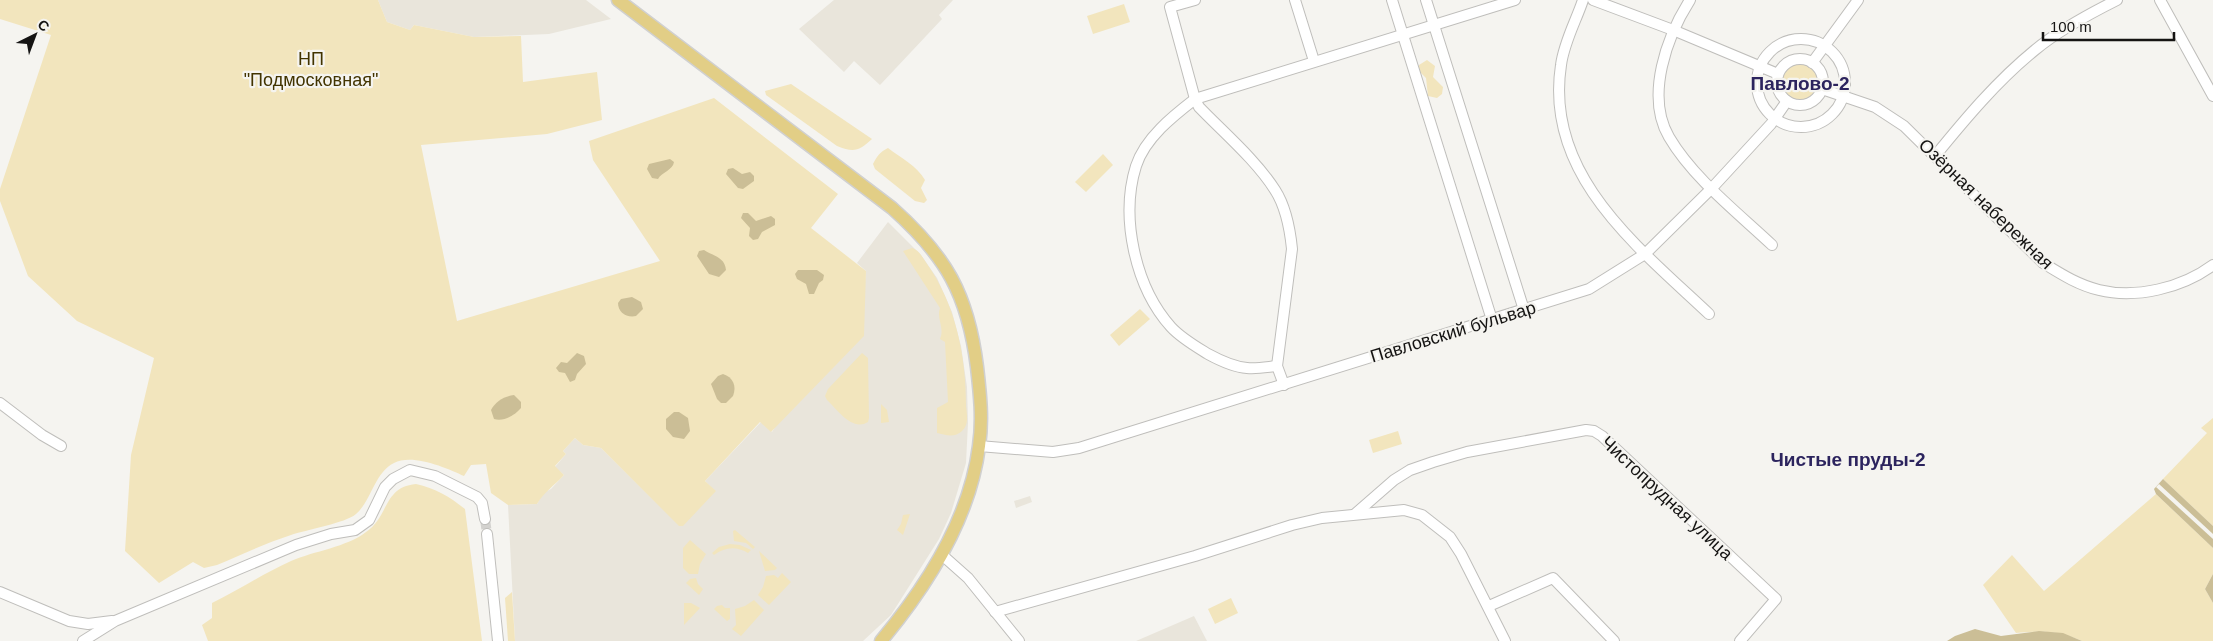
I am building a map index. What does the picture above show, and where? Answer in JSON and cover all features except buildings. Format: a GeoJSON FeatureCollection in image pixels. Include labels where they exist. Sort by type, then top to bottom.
{"type":"FeatureCollection","features":[{"type":"Feature","properties":{"kind":"main road"},"geometry":{"type":"LineString","coordinates":[[618,0],[877,196],[913,226],[932,246],[953,280],[964,304],[972,330],[980,400],[979,446],[967,497],[942,554],[906,610],[881,641]]}},
{"type":"Feature","properties":{"kind":"street"},"geometry":{"type":"LineString","coordinates":[[1195,0],[1170,7],[1199,107],[1265,176],[1276,191],[1290,230],[1292,249],[1277,366],[1284,385]]}},
{"type":"Feature","properties":{"kind":"street"},"geometry":{"type":"LineString","coordinates":[[1296,0],[1314,62]]}},
{"type":"Feature","properties":{"kind":"street"},"geometry":{"type":"LineString","coordinates":[[1392,0],[1492,320]]}},
{"type":"Feature","properties":{"kind":"street"},"geometry":{"type":"LineString","coordinates":[[1426,0],[1524,310]]}},
{"type":"Feature","properties":{"kind":"street"},"geometry":{"type":"LineString","coordinates":[[1277,366],[1245,368],[1219,360],[1193,345],[1171,327],[1145,289],[1130,236],[1130,199],[1136,165],[1155,135],[1172,116],[1196,99],[1515,0]]}},
{"type":"Feature","properties":{"kind":"street"},"geometry":{"type":"LineString","coordinates":[[1583,0],[1561,64],[1559,98],[1563,128],[1574,160],[1587,186],[1601,206],[1645,254],[1709,314]]}},
{"type":"Feature","properties":{"kind":"street"},"geometry":{"type":"LineString","coordinates":[[1593,0],[1778,74]]}},
{"type":"Feature","properties":{"kind":"street"},"geometry":{"type":"LineString","coordinates":[[1690,0],[1672,30],[1658,79],[1661,112],[1668,136],[1684,158],[1712,188],[1772,246]]}},
{"type":"Feature","properties":{"kind":"street"},"geometry":{"type":"LineString","coordinates":[[1812,63],[1858,0]]}},
{"type":"Feature","properties":{"kind":"street"},"geometry":{"type":"LineString","coordinates":[[1934,156],[1984,96],[2035,49],[2086,16],[2116,0]]}},
{"type":"Feature","properties":{"kind":"street"},"geometry":{"type":"LineString","coordinates":[[2160,0],[2213,96]]}},
{"type":"Feature","properties":{"kind":"street"},"geometry":{"type":"LineString","coordinates":[[1795,39],[1811,39],[1825,45],[1836,55],[1843,68],[1846,82],[1844,96],[1838,108],[1828,118],[1816,124],[1802,127],[1788,125],[1776,119],[1761,101],[1758,90],[1760,66],[1768,54],[1780,44],[1795,39]]}},
{"type":"Feature","properties":{"kind":"street"},"geometry":{"type":"LineString","coordinates":[[1804,60],[1812,63],[1821,74],[1822,89],[1818,96],[1811,102],[1803,105],[1795,105],[1787,101],[1778,89],[1778,74],[1789,62],[1804,60]]}},
{"type":"Feature","properties":{"kind":"street","name":"Озёрная набережная"},"geometry":{"type":"LineString","coordinates":[[1822,89],[1875,107],[1904,126],[2043,263],[2069,279],[2099,290],[2126,293],[2178,284],[2213,265]]}},
{"type":"Feature","properties":{"kind":"street","name":"Павловский бульвар"},"geometry":{"type":"LineString","coordinates":[[979,446],[1053,452],[1078,448],[1589,289],[1645,254],[1712,188],[1776,119],[1787,101]]}},
{"type":"Feature","properties":{"kind":"street"},"geometry":{"type":"LineString","coordinates":[[0,403],[13,414],[61,446]]}},
{"type":"Feature","properties":{"kind":"street","name":"Чистопрудная улица"},"geometry":{"type":"LineString","coordinates":[[1356,514],[1394,480],[1410,470],[1433,462],[1485,449],[1586,430],[1594,431],[1602,436],[1776,599],[1740,641]]}},
{"type":"Feature","properties":{"kind":"street"},"geometry":{"type":"LineString","coordinates":[[83,641],[115,621],[296,544],[331,534],[355,530],[369,520],[385,487],[393,479],[410,470],[435,476],[477,497],[482,504],[485,519]]}},
{"type":"Feature","properties":{"kind":"street"},"geometry":{"type":"LineString","coordinates":[[995,612],[1196,556],[1292,525],[1356,514],[1404,510],[1422,515],[1450,537],[1461,554],[1506,641]]}},
{"type":"Feature","properties":{"kind":"street"},"geometry":{"type":"LineString","coordinates":[[487,534],[498,641]]}},
{"type":"Feature","properties":{"kind":"street"},"geometry":{"type":"LineString","coordinates":[[942,554],[962,571],[1019,641]]}},
{"type":"Feature","properties":{"kind":"street"},"geometry":{"type":"LineString","coordinates":[[1489,606],[1553,578],[1614,641]]}},
{"type":"Feature","properties":{"kind":"street"},"geometry":{"type":"LineString","coordinates":[[0,592],[69,621],[88,624],[115,621]]}},
{"type":"Feature","properties":{"kind":"shaded area"},"geometry":{"type":"Polygon","coordinates":[[[378,0],[586,0],[611,19],[549,34],[474,37],[414,25],[410,30],[387,22],[378,0]]]}},
{"type":"Feature","properties":{"kind":"shaded area"},"geometry":{"type":"Polygon","coordinates":[[[834,0],[953,0],[939,15],[942,19],[880,85],[854,61],[844,72],[799,29],[834,0]]]}},
{"type":"Feature","properties":{"kind":"shaded area"},"geometry":{"type":"Polygon","coordinates":[[[670,159],[674,162],[672,167],[658,179],[652,178],[647,169],[649,164],[670,159]]]}},
{"type":"Feature","properties":{"kind":"shaded area"},"geometry":{"type":"Polygon","coordinates":[[[733,168],[742,174],[750,172],[754,176],[754,181],[743,189],[738,188],[726,174],[728,169],[733,168]]]}},
{"type":"Feature","properties":{"kind":"shaded area"},"geometry":{"type":"Polygon","coordinates":[[[743,213],[748,213],[756,221],[771,216],[775,219],[775,225],[762,232],[758,239],[753,240],[749,236],[750,228],[741,218],[743,213]]]}},
{"type":"Feature","properties":{"kind":"shaded area"},"geometry":{"type":"Polygon","coordinates":[[[888,222],[921,255],[937,278],[952,312],[961,346],[967,387],[968,423],[966,463],[951,513],[939,539],[891,615],[863,641],[515,641],[508,505],[537,504],[543,493],[551,489],[564,475],[555,467],[566,454],[563,451],[575,438],[583,445],[601,448],[679,525],[715,491],[705,481],[761,422],[772,432],[865,282],[866,271],[857,263],[888,222]]]}},
{"type":"Feature","properties":{"kind":"shaded area"},"geometry":{"type":"Polygon","coordinates":[[[704,250],[718,257],[723,262],[726,270],[719,277],[709,274],[697,256],[699,251],[704,250]]]}},
{"type":"Feature","properties":{"kind":"shaded area"},"geometry":{"type":"Polygon","coordinates":[[[798,270],[817,270],[824,275],[814,294],[809,294],[806,284],[797,279],[795,274],[798,270]]]}},
{"type":"Feature","properties":{"kind":"shaded area"},"geometry":{"type":"Polygon","coordinates":[[[632,297],[641,302],[643,309],[636,316],[626,315],[621,312],[618,306],[621,299],[632,297]]]}},
{"type":"Feature","properties":{"kind":"shaded area"},"geometry":{"type":"Polygon","coordinates":[[[577,353],[584,356],[586,364],[577,374],[575,380],[570,382],[565,373],[559,372],[556,368],[561,362],[567,363],[577,353]]]}},
{"type":"Feature","properties":{"kind":"shaded area"},"geometry":{"type":"Polygon","coordinates":[[[723,374],[732,380],[734,385],[733,396],[726,403],[721,403],[717,399],[711,384],[718,376],[723,374]]]}},
{"type":"Feature","properties":{"kind":"shaded area"},"geometry":{"type":"Polygon","coordinates":[[[514,395],[521,402],[521,408],[516,413],[502,420],[494,419],[491,410],[495,404],[503,398],[514,395]]]}},
{"type":"Feature","properties":{"kind":"shaded area"},"geometry":{"type":"Polygon","coordinates":[[[674,412],[679,412],[688,418],[690,431],[684,439],[673,437],[666,429],[666,419],[674,412]]]}},
{"type":"Feature","properties":{"kind":"shaded area"},"geometry":{"type":"Polygon","coordinates":[[[2163,479],[2213,526],[2213,548],[2156,494],[2154,489],[2163,479]]]}},
{"type":"Feature","properties":{"kind":"shaded area"},"geometry":{"type":"Polygon","coordinates":[[[1030,496],[1032,502],[1016,508],[1014,501],[1030,496]]]}},
{"type":"Feature","properties":{"kind":"shaded area"},"geometry":{"type":"Polygon","coordinates":[[[2213,574],[2213,603],[2205,589],[2213,574]]]}},
{"type":"Feature","properties":{"kind":"shaded area"},"geometry":{"type":"Polygon","coordinates":[[[1194,616],[1207,641],[1136,641],[1194,616]]]}},
{"type":"Feature","properties":{"kind":"shaded area"},"geometry":{"type":"Polygon","coordinates":[[[1975,629],[2001,636],[2039,631],[2063,633],[2082,641],[1947,641],[1975,629]]]}},
{"type":"Feature","properties":{"kind":"green space","name":"НП \"Подмосковная\""},"geometry":{"type":"Polygon","coordinates":[[[0,0],[378,0],[387,22],[410,30],[414,25],[474,37],[521,36],[523,82],[597,72],[602,120],[547,134],[421,145],[457,321],[660,261],[593,160],[589,141],[714,98],[838,194],[811,228],[866,271],[864,336],[771,432],[760,422],[705,481],[716,491],[683,526],[679,526],[601,448],[583,445],[575,438],[563,451],[566,454],[555,466],[564,475],[546,492],[537,504],[508,505],[491,493],[486,464],[471,465],[464,476],[429,463],[401,460],[387,467],[377,480],[366,502],[351,517],[282,538],[217,565],[204,568],[193,562],[159,583],[125,551],[131,455],[154,358],[77,321],[28,276],[0,201],[0,189],[51,35],[0,19],[0,0]]]}},
{"type":"Feature","properties":{"kind":"green space"},"geometry":{"type":"Polygon","coordinates":[[[1124,4],[1130,22],[1093,34],[1087,16],[1124,4]]]}},
{"type":"Feature","properties":{"kind":"green space"},"geometry":{"type":"Polygon","coordinates":[[[1427,60],[1435,66],[1433,77],[1443,87],[1442,94],[1437,98],[1428,96],[1426,78],[1419,71],[1419,65],[1427,60]]]}},
{"type":"Feature","properties":{"kind":"green space"},"geometry":{"type":"Polygon","coordinates":[[[1800,64],[1813,70],[1819,83],[1813,96],[1800,102],[1787,96],[1781,83],[1787,70],[1800,64]]]}},
{"type":"Feature","properties":{"kind":"green space"},"geometry":{"type":"Polygon","coordinates":[[[791,84],[872,139],[856,150],[848,150],[837,146],[766,95],[765,91],[791,84]]]}},
{"type":"Feature","properties":{"kind":"green space"},"geometry":{"type":"Polygon","coordinates":[[[888,148],[922,175],[925,180],[921,188],[927,200],[924,203],[915,201],[875,169],[873,164],[876,159],[888,148]]]}},
{"type":"Feature","properties":{"kind":"green space"},"geometry":{"type":"Polygon","coordinates":[[[1103,154],[1113,165],[1086,192],[1075,182],[1103,154]]]}},
{"type":"Feature","properties":{"kind":"green space"},"geometry":{"type":"Polygon","coordinates":[[[912,248],[921,254],[937,280],[952,314],[957,332],[964,369],[967,420],[964,429],[956,435],[937,433],[937,408],[948,402],[945,342],[940,339],[942,331],[939,316],[940,308],[903,251],[912,248]]]}},
{"type":"Feature","properties":{"kind":"green space"},"geometry":{"type":"Polygon","coordinates":[[[1140,309],[1150,319],[1119,346],[1110,335],[1140,309]]]}},
{"type":"Feature","properties":{"kind":"green space"},"geometry":{"type":"Polygon","coordinates":[[[862,353],[868,358],[869,418],[868,422],[856,424],[845,418],[825,396],[828,389],[862,353]]]}},
{"type":"Feature","properties":{"kind":"green space"},"geometry":{"type":"Polygon","coordinates":[[[881,404],[887,410],[889,422],[881,423],[881,404]]]}},
{"type":"Feature","properties":{"kind":"green space"},"geometry":{"type":"Polygon","coordinates":[[[2213,418],[2213,526],[2163,479],[2207,433],[2201,428],[2213,418]]]}},
{"type":"Feature","properties":{"kind":"green space"},"geometry":{"type":"Polygon","coordinates":[[[1398,431],[1402,444],[1373,453],[1369,440],[1398,431]]]}},
{"type":"Feature","properties":{"kind":"green space"},"geometry":{"type":"Polygon","coordinates":[[[416,484],[442,493],[465,509],[482,641],[208,641],[202,625],[212,618],[212,603],[291,561],[358,537],[373,526],[398,491],[405,486],[416,484]]]}},
{"type":"Feature","properties":{"kind":"green space"},"geometry":{"type":"Polygon","coordinates":[[[2156,494],[2213,548],[2213,574],[2205,589],[2213,603],[2213,641],[2082,641],[2050,632],[2016,633],[1983,585],[2012,555],[2044,591],[2156,494]]]}},
{"type":"Feature","properties":{"kind":"green space"},"geometry":{"type":"Polygon","coordinates":[[[910,514],[903,535],[897,530],[903,515],[910,514]]]}},
{"type":"Feature","properties":{"kind":"green space"},"geometry":{"type":"Polygon","coordinates":[[[735,530],[755,547],[753,549],[746,543],[734,541],[733,531],[735,530]]]}},
{"type":"Feature","properties":{"kind":"green space"},"geometry":{"type":"Polygon","coordinates":[[[690,540],[706,554],[700,564],[698,574],[689,574],[683,568],[683,548],[690,540]]]}},
{"type":"Feature","properties":{"kind":"green space"},"geometry":{"type":"Polygon","coordinates":[[[730,544],[740,545],[751,550],[748,553],[731,548],[722,550],[714,555],[712,553],[719,547],[730,544]]]}},
{"type":"Feature","properties":{"kind":"green space"},"geometry":{"type":"Polygon","coordinates":[[[759,551],[777,568],[775,570],[765,571],[759,551]]]}},
{"type":"Feature","properties":{"kind":"green space"},"geometry":{"type":"Polygon","coordinates":[[[782,573],[791,582],[769,605],[758,595],[763,587],[766,576],[774,575],[778,578],[782,573]]]}},
{"type":"Feature","properties":{"kind":"green space"},"geometry":{"type":"Polygon","coordinates":[[[696,578],[698,584],[703,589],[699,595],[686,583],[690,579],[696,578]]]}},
{"type":"Feature","properties":{"kind":"green space"},"geometry":{"type":"Polygon","coordinates":[[[512,592],[515,641],[508,641],[505,598],[512,592]]]}},
{"type":"Feature","properties":{"kind":"green space"},"geometry":{"type":"Polygon","coordinates":[[[1231,598],[1238,613],[1215,624],[1208,609],[1231,598]]]}},
{"type":"Feature","properties":{"kind":"green space"},"geometry":{"type":"Polygon","coordinates":[[[754,600],[764,610],[741,636],[732,629],[736,625],[735,609],[745,606],[754,600]]]}},
{"type":"Feature","properties":{"kind":"green space"},"geometry":{"type":"Polygon","coordinates":[[[684,603],[691,603],[700,608],[684,625],[684,603]]]}},
{"type":"Feature","properties":{"kind":"green space"},"geometry":{"type":"Polygon","coordinates":[[[722,605],[725,608],[730,608],[730,619],[727,621],[714,609],[722,605]]]}},
{"type":"Feature","properties":{"kind":"pier"},"geometry":{"type":"Polygon","coordinates":[[[2159,484],[2213,534],[2213,539],[2156,487],[2159,484]]]}},
{"type":"Feature","properties":{"kind":"tunnel"},"geometry":{"type":"LineString","coordinates":[[485,519],[487,534]]}},
{"type":"Feature","properties":{"kind":"district","name":"Павлово-2"},"geometry":{"type":"Point","coordinates":[1800,83]}},
{"type":"Feature","properties":{"kind":"district","name":"Чистые пруды-2"},"geometry":{"type":"Point","coordinates":[1848,459]}}]}
